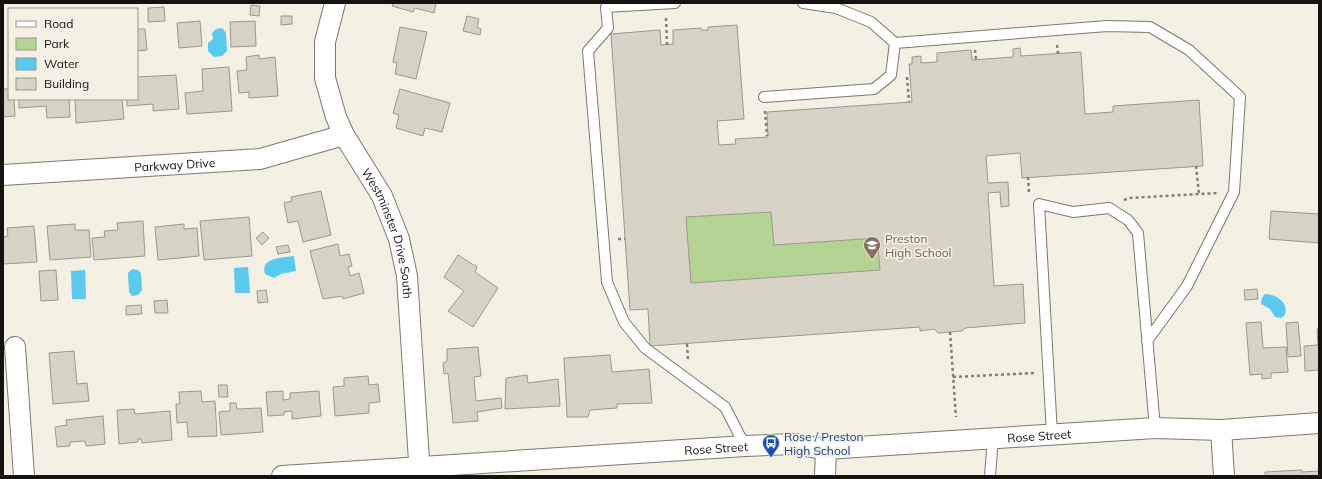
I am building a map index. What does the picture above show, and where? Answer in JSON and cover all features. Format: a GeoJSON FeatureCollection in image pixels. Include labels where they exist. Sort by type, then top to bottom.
{"type":"FeatureCollection","features":[{"type":"Feature","properties":{"kind":"street","name":"Westminster Drive South"},"geometry":{"type":"LineString","coordinates":[[336,3],[325,42],[326,78],[336,117],[344,135],[382,196],[400,246],[407,276],[420,472]]}},
{"type":"Feature","properties":{"kind":"street","name":"Parkway Drive"},"geometry":{"type":"LineString","coordinates":[[3,174],[260,159],[344,135]]}},
{"type":"Feature","properties":{"kind":"street"},"geometry":{"type":"LineString","coordinates":[[15,347],[24,476]]}},
{"type":"Feature","properties":{"kind":"street","name":"Rose Street"},"geometry":{"type":"LineString","coordinates":[[282,476],[420,472],[746,446],[793,444],[826,449],[1155,428],[1221,430],[1319,423]]}},
{"type":"Feature","properties":{"kind":"street"},"geometry":{"type":"LineString","coordinates":[[1221,430],[1224,476]]}},
{"type":"Feature","properties":{"kind":"street"},"geometry":{"type":"LineString","coordinates":[[825,476],[826,449]]}},
{"type":"Feature","properties":{"kind":"lane"},"geometry":{"type":"LineString","coordinates":[[675,3],[606,7],[608,28],[588,51],[607,282],[624,322],[645,348],[725,407],[746,446]]}},
{"type":"Feature","properties":{"kind":"lane"},"geometry":{"type":"LineString","coordinates":[[802,3],[836,8],[871,22],[895,43],[1107,26],[1150,26],[1190,50],[1240,97],[1234,192],[1187,286],[1147,341]]}},
{"type":"Feature","properties":{"kind":"lane"},"geometry":{"type":"LineString","coordinates":[[764,98],[874,89],[891,75],[895,43]]}},
{"type":"Feature","properties":{"kind":"lane"},"geometry":{"type":"LineString","coordinates":[[1052,434],[1039,204],[1073,212],[1109,208],[1128,220],[1138,233],[1155,428]]}},
{"type":"Feature","properties":{"kind":"lane"},"geometry":{"type":"LineString","coordinates":[[990,476],[993,438]]}},
{"type":"Feature","properties":{"kind":"path"},"geometry":{"type":"LineString","coordinates":[[665,4],[667,44]]}},
{"type":"Feature","properties":{"kind":"path"},"geometry":{"type":"LineString","coordinates":[[764,98],[767,136]]}},
{"type":"Feature","properties":{"kind":"path"},"geometry":{"type":"LineString","coordinates":[[1196,166],[1199,194]]}},
{"type":"Feature","properties":{"kind":"path"},"geometry":{"type":"LineString","coordinates":[[1109,208],[1129,198],[1234,192]]}},
{"type":"Feature","properties":{"kind":"path"},"geometry":{"type":"LineString","coordinates":[[950,332],[956,417]]}},
{"type":"Feature","properties":{"kind":"path"},"geometry":{"type":"LineString","coordinates":[[953,377],[1049,372]]}},
{"type":"Feature","properties":{"kind":"green space"},"geometry":{"type":"Polygon","coordinates":[[[771,212],[774,245],[877,238],[880,270],[691,283],[686,217],[771,212]]]}},
{"type":"Feature","properties":{"kind":"water"},"geometry":{"type":"Polygon","coordinates":[[[222,28],[226,33],[227,51],[222,56],[214,57],[208,51],[208,43],[213,39],[212,33],[216,29],[222,28]]]}},
{"type":"Feature","properties":{"kind":"water"},"geometry":{"type":"Polygon","coordinates":[[[294,256],[296,271],[281,274],[274,278],[265,274],[264,268],[269,261],[294,256]]]}},
{"type":"Feature","properties":{"kind":"water"},"geometry":{"type":"Polygon","coordinates":[[[248,267],[250,293],[235,293],[234,268],[248,267]]]}},
{"type":"Feature","properties":{"kind":"water"},"geometry":{"type":"Polygon","coordinates":[[[132,269],[138,270],[141,273],[142,290],[138,295],[132,296],[129,292],[128,273],[132,269]]]}},
{"type":"Feature","properties":{"kind":"water"},"geometry":{"type":"Polygon","coordinates":[[[85,270],[86,299],[72,299],[71,271],[85,270]]]}},
{"type":"Feature","properties":{"kind":"water"},"geometry":{"type":"Polygon","coordinates":[[[1265,294],[1269,294],[1281,300],[1286,308],[1284,316],[1281,318],[1275,317],[1270,309],[1261,304],[1262,298],[1265,294]]]}},
{"type":"Feature","properties":{"kind":"building"},"geometry":{"type":"Polygon","coordinates":[[[393,3],[436,3],[434,13],[415,8],[413,12],[392,6],[393,3]]]}},
{"type":"Feature","properties":{"kind":"building"},"geometry":{"type":"Polygon","coordinates":[[[251,5],[260,6],[259,16],[250,15],[251,5]]]}},
{"type":"Feature","properties":{"kind":"building"},"geometry":{"type":"Polygon","coordinates":[[[164,7],[165,21],[148,22],[148,8],[164,7]]]}},
{"type":"Feature","properties":{"kind":"building"},"geometry":{"type":"Polygon","coordinates":[[[281,16],[292,16],[292,24],[281,25],[281,16]]]}},
{"type":"Feature","properties":{"kind":"building"},"geometry":{"type":"Polygon","coordinates":[[[467,16],[479,19],[477,27],[481,29],[480,35],[463,31],[467,16]]]}},
{"type":"Feature","properties":{"kind":"building"},"geometry":{"type":"Polygon","coordinates":[[[200,21],[202,46],[179,48],[177,23],[200,21]]]}},
{"type":"Feature","properties":{"kind":"building"},"geometry":{"type":"Polygon","coordinates":[[[255,21],[256,46],[231,47],[230,22],[255,21]]]}},
{"type":"Feature","properties":{"kind":"building"},"geometry":{"type":"Polygon","coordinates":[[[737,25],[744,119],[717,121],[719,145],[736,144],[735,139],[768,137],[767,112],[912,102],[909,64],[912,64],[912,57],[921,56],[921,63],[937,62],[937,53],[971,50],[972,60],[1013,57],[1013,49],[1020,48],[1021,56],[1081,52],[1085,114],[1113,112],[1113,106],[1199,100],[1203,166],[1022,178],[1020,153],[986,156],[988,183],[1008,182],[1009,206],[1001,207],[1000,192],[988,193],[994,286],[1023,284],[1025,323],[965,328],[962,331],[938,333],[934,329],[920,331],[920,327],[650,346],[648,309],[630,310],[611,34],[660,30],[661,45],[673,44],[673,30],[701,28],[701,30],[708,30],[708,27],[737,25]],[[771,212],[686,217],[691,283],[880,270],[877,238],[774,245],[771,212]]]}},
{"type":"Feature","properties":{"kind":"building"},"geometry":{"type":"Polygon","coordinates":[[[400,27],[427,32],[416,79],[395,74],[397,63],[393,62],[400,27]]]}},
{"type":"Feature","properties":{"kind":"building"},"geometry":{"type":"Polygon","coordinates":[[[138,29],[145,29],[147,50],[138,51],[138,29]]]}},
{"type":"Feature","properties":{"kind":"building"},"geometry":{"type":"Polygon","coordinates":[[[259,55],[259,59],[275,57],[278,96],[249,98],[249,92],[239,93],[237,71],[247,70],[246,57],[259,55]]]}},
{"type":"Feature","properties":{"kind":"building"},"geometry":{"type":"Polygon","coordinates":[[[229,67],[232,111],[187,114],[185,93],[203,91],[202,69],[229,67]]]}},
{"type":"Feature","properties":{"kind":"building"},"geometry":{"type":"Polygon","coordinates":[[[176,75],[179,109],[153,111],[153,104],[127,106],[127,100],[138,100],[138,77],[176,75]]]}},
{"type":"Feature","properties":{"kind":"building"},"geometry":{"type":"Polygon","coordinates":[[[3,89],[8,89],[8,100],[14,100],[15,116],[3,117],[3,89]]]}},
{"type":"Feature","properties":{"kind":"building"},"geometry":{"type":"Polygon","coordinates":[[[400,89],[450,103],[442,132],[425,128],[423,136],[396,128],[399,115],[393,113],[400,89]]]}},
{"type":"Feature","properties":{"kind":"building"},"geometry":{"type":"Polygon","coordinates":[[[19,100],[69,100],[70,117],[47,118],[46,106],[19,108],[19,100]]]}},
{"type":"Feature","properties":{"kind":"building"},"geometry":{"type":"Polygon","coordinates":[[[75,100],[122,100],[124,119],[76,123],[75,100]]]}},
{"type":"Feature","properties":{"kind":"building"},"geometry":{"type":"Polygon","coordinates":[[[321,191],[331,235],[303,242],[298,221],[288,223],[284,203],[292,201],[291,197],[321,191]]]}},
{"type":"Feature","properties":{"kind":"building"},"geometry":{"type":"Polygon","coordinates":[[[1271,211],[1319,214],[1319,243],[1269,239],[1271,211]]]}},
{"type":"Feature","properties":{"kind":"building"},"geometry":{"type":"Polygon","coordinates":[[[249,217],[252,256],[204,260],[200,221],[249,217]]]}},
{"type":"Feature","properties":{"kind":"building"},"geometry":{"type":"Polygon","coordinates":[[[143,221],[145,256],[94,260],[92,238],[105,237],[104,231],[118,230],[117,223],[143,221]]]}},
{"type":"Feature","properties":{"kind":"building"},"geometry":{"type":"Polygon","coordinates":[[[75,224],[75,230],[89,230],[91,257],[50,260],[47,226],[75,224]]]}},
{"type":"Feature","properties":{"kind":"building"},"geometry":{"type":"Polygon","coordinates":[[[184,224],[184,229],[197,228],[199,256],[158,260],[155,227],[184,224]]]}},
{"type":"Feature","properties":{"kind":"building"},"geometry":{"type":"Polygon","coordinates":[[[34,226],[37,262],[3,264],[3,237],[8,236],[7,228],[34,226]]]}},
{"type":"Feature","properties":{"kind":"building"},"geometry":{"type":"Polygon","coordinates":[[[263,232],[269,238],[262,245],[256,238],[263,232]]]}},
{"type":"Feature","properties":{"kind":"building"},"geometry":{"type":"Polygon","coordinates":[[[338,244],[340,256],[349,254],[352,266],[348,267],[350,276],[359,273],[364,293],[343,299],[342,296],[323,299],[310,251],[338,244]]]}},
{"type":"Feature","properties":{"kind":"building"},"geometry":{"type":"Polygon","coordinates":[[[288,245],[290,252],[278,254],[276,247],[288,245]]]}},
{"type":"Feature","properties":{"kind":"building"},"geometry":{"type":"Polygon","coordinates":[[[458,255],[477,267],[475,272],[498,288],[473,327],[448,311],[464,291],[444,277],[458,255]]]}},
{"type":"Feature","properties":{"kind":"building"},"geometry":{"type":"Polygon","coordinates":[[[56,270],[58,300],[41,301],[39,271],[56,270]]]}},
{"type":"Feature","properties":{"kind":"building"},"geometry":{"type":"Polygon","coordinates":[[[1257,289],[1258,299],[1245,300],[1244,290],[1257,289]]]}},
{"type":"Feature","properties":{"kind":"building"},"geometry":{"type":"Polygon","coordinates":[[[266,290],[268,302],[258,303],[257,291],[266,290]]]}},
{"type":"Feature","properties":{"kind":"building"},"geometry":{"type":"Polygon","coordinates":[[[167,300],[168,313],[155,313],[154,301],[167,300]]]}},
{"type":"Feature","properties":{"kind":"building"},"geometry":{"type":"Polygon","coordinates":[[[141,305],[142,314],[126,315],[126,306],[141,305]]]}},
{"type":"Feature","properties":{"kind":"building"},"geometry":{"type":"Polygon","coordinates":[[[1261,322],[1263,348],[1286,347],[1288,372],[1271,373],[1271,378],[1262,379],[1262,374],[1250,375],[1246,323],[1261,322]]]}},
{"type":"Feature","properties":{"kind":"building"},"geometry":{"type":"Polygon","coordinates":[[[1298,322],[1301,356],[1288,357],[1286,323],[1298,322]]]}},
{"type":"Feature","properties":{"kind":"building"},"geometry":{"type":"Polygon","coordinates":[[[1317,329],[1319,329],[1319,370],[1305,371],[1304,346],[1318,345],[1317,329]]]}},
{"type":"Feature","properties":{"kind":"building"},"geometry":{"type":"Polygon","coordinates":[[[478,347],[481,376],[474,377],[476,401],[501,398],[502,408],[477,412],[478,421],[453,423],[448,373],[444,374],[443,363],[447,361],[447,349],[478,347]]]}},
{"type":"Feature","properties":{"kind":"building"},"geometry":{"type":"Polygon","coordinates":[[[74,351],[77,384],[87,383],[89,401],[53,404],[49,353],[74,351]]]}},
{"type":"Feature","properties":{"kind":"building"},"geometry":{"type":"Polygon","coordinates":[[[610,355],[612,372],[649,369],[652,403],[617,404],[617,408],[590,410],[588,417],[567,417],[564,358],[610,355]]]}},
{"type":"Feature","properties":{"kind":"building"},"geometry":{"type":"Polygon","coordinates":[[[527,375],[528,383],[558,379],[560,406],[505,409],[506,378],[527,375]]]}},
{"type":"Feature","properties":{"kind":"building"},"geometry":{"type":"Polygon","coordinates":[[[368,376],[369,385],[378,384],[380,402],[369,403],[369,413],[335,416],[333,387],[344,386],[344,378],[368,376]]]}},
{"type":"Feature","properties":{"kind":"building"},"geometry":{"type":"Polygon","coordinates":[[[218,385],[227,385],[228,397],[219,397],[218,385]]]}},
{"type":"Feature","properties":{"kind":"building"},"geometry":{"type":"Polygon","coordinates":[[[201,391],[202,402],[215,401],[217,436],[188,437],[187,422],[177,423],[176,404],[180,404],[179,392],[201,391]]]}},
{"type":"Feature","properties":{"kind":"building"},"geometry":{"type":"Polygon","coordinates":[[[283,391],[283,400],[290,399],[290,393],[319,391],[321,416],[292,419],[292,411],[284,412],[284,415],[268,416],[266,392],[283,391]]]}},
{"type":"Feature","properties":{"kind":"building"},"geometry":{"type":"Polygon","coordinates":[[[230,403],[236,403],[237,409],[261,408],[263,432],[221,435],[219,412],[230,411],[230,403]]]}},
{"type":"Feature","properties":{"kind":"building"},"geometry":{"type":"Polygon","coordinates":[[[134,409],[135,414],[170,411],[172,440],[142,443],[141,439],[138,439],[138,442],[119,444],[117,410],[134,409]]]}},
{"type":"Feature","properties":{"kind":"building"},"geometry":{"type":"Polygon","coordinates":[[[103,416],[105,444],[86,446],[85,441],[70,442],[70,446],[57,447],[55,427],[67,425],[66,420],[103,416]]]}},
{"type":"Feature","properties":{"kind":"building"},"geometry":{"type":"Polygon","coordinates":[[[1302,470],[1302,472],[1319,471],[1319,476],[1265,476],[1265,472],[1302,470]]]}},
{"type":"Feature","properties":{"kind":"place","name":"Preston High School"},"geometry":{"type":"Point","coordinates":[872,260]}},
{"type":"Feature","properties":{"kind":"place","name":"Rose / Preston High School"},"geometry":{"type":"Point","coordinates":[771,458]}}]}
